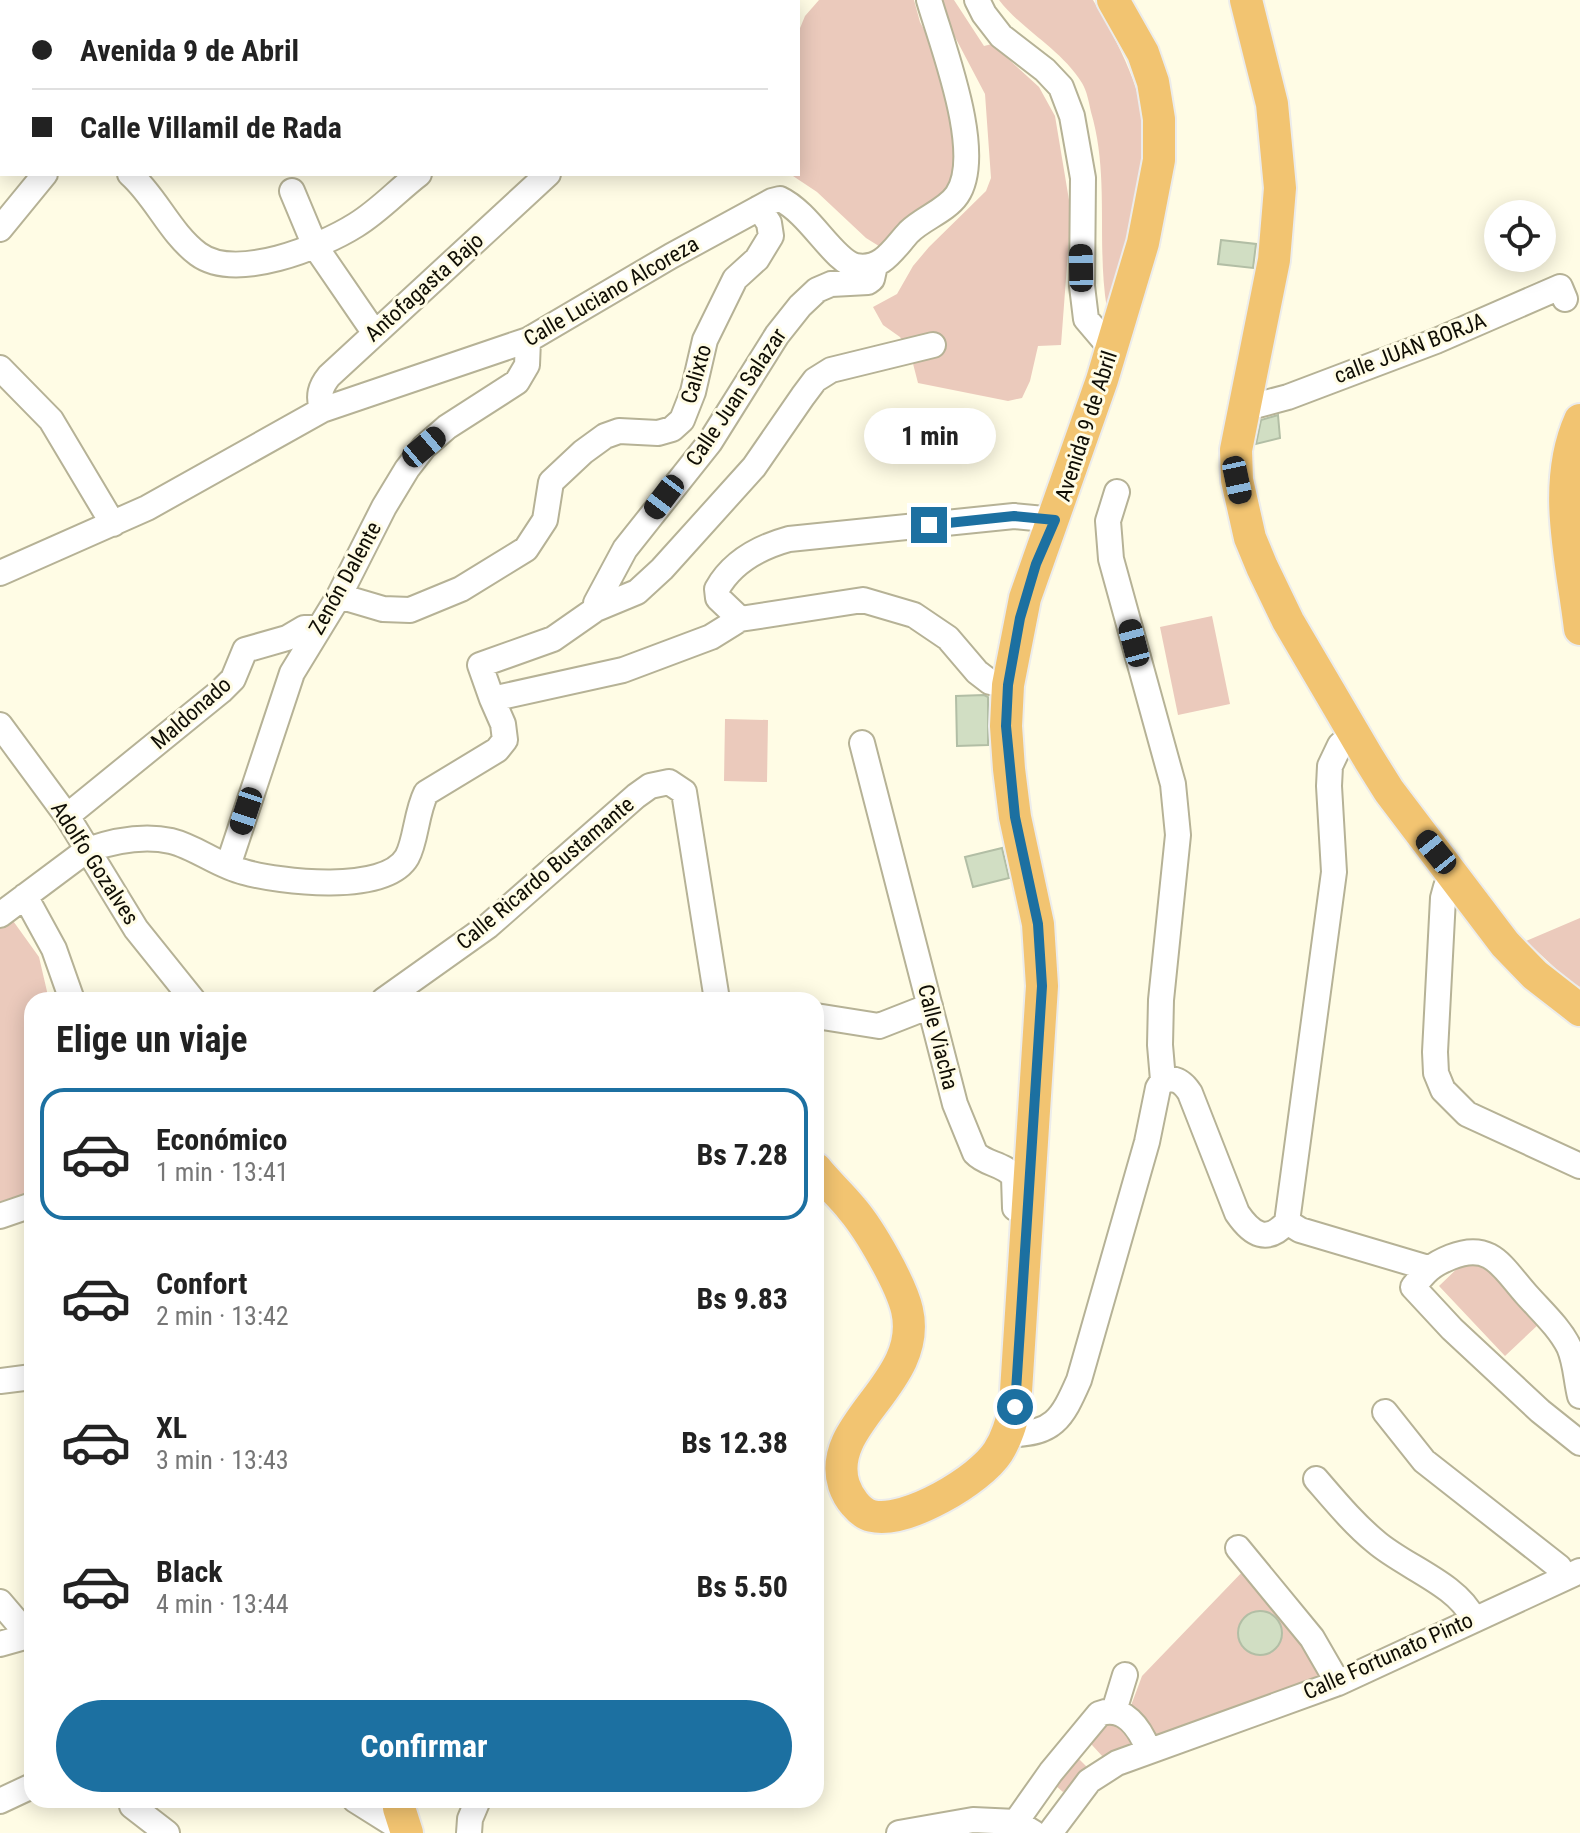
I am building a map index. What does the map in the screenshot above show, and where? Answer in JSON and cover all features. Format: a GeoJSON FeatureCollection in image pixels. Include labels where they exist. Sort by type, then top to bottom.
{"type":"FeatureCollection","features":[{"type":"Feature","properties":{"kind":"main road","name":"Avenida 9 de Abril"},"geometry":{"type":"LineString","coordinates":[[824,1178],[854,1211],[896,1278],[908,1313],[907,1337],[893,1378],[850,1433],[842,1461],[843,1482],[848,1496],[871,1516],[905,1513],[939,1499],[974,1476],[998,1453],[1008,1434],[1015,1407],[1042,986],[1038,924],[1015,817],[1009,769],[1006,726],[1008,685],[1025,598],[1055,520],[1113,344],[1153,200],[1159,160],[1159,133],[1153,82],[1143,53],[1113,0]]}},
{"type":"Feature","properties":{"kind":"main road"},"geometry":{"type":"LineString","coordinates":[[1246,0],[1272,104],[1280,188],[1274,260],[1248,383],[1247,408],[1236,450],[1237,480],[1250,538],[1288,621],[1389,791],[1505,944],[1535,975],[1580,1010]]}},
{"type":"Feature","properties":{"kind":"main road"},"geometry":{"type":"LineString","coordinates":[[1580,420],[1568,455],[1564,492],[1580,629]]}},
{"type":"Feature","properties":{"kind":"main road"},"geometry":{"type":"LineString","coordinates":[[402,1808],[406,1832]]}},
{"type":"Feature","properties":{"kind":"street"},"geometry":{"type":"LineString","coordinates":[[875,264],[889,257],[918,223],[952,201],[963,184],[964,132],[960,103],[929,0]]}},
{"type":"Feature","properties":{"kind":"street"},"geometry":{"type":"LineString","coordinates":[[977,0],[1001,36],[1045,70],[1061,87],[1072,116],[1083,178],[1082,286],[1086,319],[1103,339],[1113,344]]}},
{"type":"Feature","properties":{"kind":"street"},"geometry":{"type":"LineString","coordinates":[[0,229],[43,176]]}},
{"type":"Feature","properties":{"kind":"street"},"geometry":{"type":"LineString","coordinates":[[132,176],[199,255],[209,260],[251,263],[315,246],[355,226],[417,176]]}},
{"type":"Feature","properties":{"kind":"street","name":"Antofagasta Bajo"},"geometry":{"type":"LineString","coordinates":[[322,410],[319,398],[323,382],[546,176]]}},
{"type":"Feature","properties":{"kind":"street"},"geometry":{"type":"LineString","coordinates":[[292,191],[315,246],[374,332]]}},
{"type":"Feature","properties":{"kind":"street","name":"Calle Luciano Alcoreza"},"geometry":{"type":"LineString","coordinates":[[0,573],[113,524],[322,410],[528,340],[671,256],[780,199],[791,204],[814,225],[843,262],[859,267],[875,264]]}},
{"type":"Feature","properties":{"kind":"street","name":"Calixto"},"geometry":{"type":"LineString","coordinates":[[339,596],[383,609],[410,610],[461,589],[526,549],[545,520],[551,482],[583,452],[605,436],[619,431],[658,433],[672,429],[682,420],[693,392],[705,340],[735,279],[757,259],[771,236],[769,223],[759,208]]}},
{"type":"Feature","properties":{"kind":"street","name":"Calle Juan Salazar"},"geometry":{"type":"LineString","coordinates":[[596,609],[596,603],[625,549],[710,442],[777,335],[800,306],[817,290],[831,284],[868,282],[872,279],[875,264]]}},
{"type":"Feature","properties":{"kind":"street","name":"calle JUAN BORJA"},"geometry":{"type":"LineString","coordinates":[[1247,408],[1355,373],[1560,287],[1565,299]]}},
{"type":"Feature","properties":{"kind":"street","name":"Zenón Dalente"},"geometry":{"type":"LineString","coordinates":[[228,866],[292,673],[339,596],[407,469],[424,447],[447,427],[517,382],[527,365],[528,340]]}},
{"type":"Feature","properties":{"kind":"street"},"geometry":{"type":"LineString","coordinates":[[0,915],[87,850],[104,844],[157,839],[174,841],[241,872],[270,878],[328,883],[376,878],[394,870],[407,857],[426,793],[497,750],[505,740],[503,724],[480,665],[553,639],[596,609],[637,592],[662,569],[754,467],[815,380],[831,370],[933,345]]}},
{"type":"Feature","properties":{"kind":"street"},"geometry":{"type":"LineString","coordinates":[[0,368],[51,420],[113,524]]}},
{"type":"Feature","properties":{"kind":"street"},"geometry":{"type":"LineString","coordinates":[[1008,1434],[1037,1433],[1049,1427],[1059,1417],[1074,1391],[1147,1142],[1158,1088],[1163,1080],[1161,1000],[1178,835],[1173,784],[1111,559],[1108,521],[1117,492]]}},
{"type":"Feature","properties":{"kind":"street"},"geometry":{"type":"LineString","coordinates":[[740,619],[718,598],[717,589],[732,569],[773,543],[1014,516],[1055,520]]}},
{"type":"Feature","properties":{"kind":"street"},"geometry":{"type":"LineString","coordinates":[[492,699],[644,663],[711,637],[740,619],[863,600],[914,615],[948,638],[977,672],[990,682],[1008,685]]}},
{"type":"Feature","properties":{"kind":"street","name":"Maldonado"},"geometry":{"type":"LineString","coordinates":[[67,816],[221,691],[233,679],[245,650],[287,638],[304,628],[317,628]]}},
{"type":"Feature","properties":{"kind":"street","name":"Adolfo Gozalves"},"geometry":{"type":"LineString","coordinates":[[0,725],[67,816],[136,929],[187,992]]}},
{"type":"Feature","properties":{"kind":"street"},"geometry":{"type":"LineString","coordinates":[[1163,1080],[1177,1080],[1185,1084],[1237,1213],[1249,1229],[1265,1235],[1274,1234],[1287,1222],[1334,872],[1330,766],[1340,745],[1355,734]]}},
{"type":"Feature","properties":{"kind":"street","name":"Calle Viacha"},"geometry":{"type":"LineString","coordinates":[[862,743],[955,1104],[970,1146],[981,1160],[1005,1168],[1014,1177],[1014,1285],[1023,1309]]}},
{"type":"Feature","properties":{"kind":"street","name":"Calle Ricardo Bustamante"},"geometry":{"type":"LineString","coordinates":[[395,992],[488,926],[650,786],[669,782],[684,792],[716,992]]}},
{"type":"Feature","properties":{"kind":"street"},"geometry":{"type":"LineString","coordinates":[[1455,875],[1446,887],[1443,898],[1435,1012],[1436,1073],[1443,1090],[1467,1114],[1580,1166]]}},
{"type":"Feature","properties":{"kind":"street"},"geometry":{"type":"LineString","coordinates":[[25,896],[54,949],[69,992]]}},
{"type":"Feature","properties":{"kind":"street"},"geometry":{"type":"LineString","coordinates":[[824,1017],[879,1026],[930,1006]]}},
{"type":"Feature","properties":{"kind":"street"},"geometry":{"type":"LineString","coordinates":[[0,1216],[24,1208]]}},
{"type":"Feature","properties":{"kind":"street"},"geometry":{"type":"LineString","coordinates":[[1287,1222],[1300,1230],[1428,1268]]}},
{"type":"Feature","properties":{"kind":"street"},"geometry":{"type":"LineString","coordinates":[[1580,1396],[1574,1360],[1559,1330],[1499,1262],[1484,1253],[1469,1250],[1428,1268],[1413,1287],[1452,1329],[1540,1411],[1580,1443]]}},
{"type":"Feature","properties":{"kind":"street"},"geometry":{"type":"LineString","coordinates":[[0,1381],[24,1378]]}},
{"type":"Feature","properties":{"kind":"street"},"geometry":{"type":"LineString","coordinates":[[1385,1412],[1424,1461],[1559,1567],[1573,1574]]}},
{"type":"Feature","properties":{"kind":"street"},"geometry":{"type":"LineString","coordinates":[[1316,1479],[1360,1529],[1460,1599],[1473,1618]]}},
{"type":"Feature","properties":{"kind":"street"},"geometry":{"type":"LineString","coordinates":[[1238,1548],[1312,1638],[1338,1683]]}},
{"type":"Feature","properties":{"kind":"street","name":"Calle Fortunato Pinto"},"geometry":{"type":"LineString","coordinates":[[1050,1833],[1089,1781],[1117,1763],[1148,1749],[1338,1683],[1573,1574]]}},
{"type":"Feature","properties":{"kind":"street"},"geometry":{"type":"LineString","coordinates":[[0,1602],[24,1629]]}},
{"type":"Feature","properties":{"kind":"street"},"geometry":{"type":"LineString","coordinates":[[0,1644],[24,1638]]}},
{"type":"Feature","properties":{"kind":"street"},"geometry":{"type":"LineString","coordinates":[[1114,1711],[1125,1675]]}},
{"type":"Feature","properties":{"kind":"street"},"geometry":{"type":"LineString","coordinates":[[899,1833],[973,1820],[1019,1829],[1093,1719],[1105,1711],[1114,1711],[1129,1719],[1138,1728],[1148,1749]]}},
{"type":"Feature","properties":{"kind":"street"},"geometry":{"type":"LineString","coordinates":[[0,1801],[24,1790]]}},
{"type":"Feature","properties":{"kind":"street"},"geometry":{"type":"LineString","coordinates":[[135,1808],[167,1833]]}},
{"type":"Feature","properties":{"kind":"street"},"geometry":{"type":"LineString","coordinates":[[368,1808],[406,1832]]}},
{"type":"Feature","properties":{"kind":"street"},"geometry":{"type":"LineString","coordinates":[[469,1833],[475,1808]]}},
{"type":"Feature","properties":{"kind":"shaded area"},"geometry":{"type":"Polygon","coordinates":[[[819,0],[914,0],[920,22],[934,48],[975,170],[882,248],[866,238],[817,192],[793,176],[800,176],[800,28],[805,16],[819,0]]]}},
{"type":"Feature","properties":{"kind":"shaded area"},"geometry":{"type":"Polygon","coordinates":[[[941,0],[954,0],[984,46],[992,44],[1039,87],[1055,116],[1071,212],[1061,345],[1038,346],[1030,381],[1022,398],[1008,401],[918,383],[910,352],[900,337],[883,325],[873,307],[897,294],[913,266],[986,191],[991,178],[985,94],[945,18],[941,0]]]}},
{"type":"Feature","properties":{"kind":"shaded area"},"geometry":{"type":"Polygon","coordinates":[[[999,0],[1093,0],[1137,90],[1145,129],[1145,167],[1132,230],[1107,309],[1100,161],[1085,90],[1063,60],[999,0]]]}},
{"type":"Feature","properties":{"kind":"shaded area"},"geometry":{"type":"Polygon","coordinates":[[[1212,616],[1230,704],[1178,715],[1160,627],[1212,616]]]}},
{"type":"Feature","properties":{"kind":"shaded area"},"geometry":{"type":"Polygon","coordinates":[[[725,719],[768,720],[767,782],[724,781],[725,719]]]}},
{"type":"Feature","properties":{"kind":"shaded area"},"geometry":{"type":"Polygon","coordinates":[[[11,918],[39,957],[47,992],[24,992],[24,1205],[0,1208],[0,927],[11,918]]]}},
{"type":"Feature","properties":{"kind":"shaded area"},"geometry":{"type":"Polygon","coordinates":[[[1580,918],[1580,987],[1568,980],[1526,941],[1580,918]]]}},
{"type":"Feature","properties":{"kind":"shaded area"},"geometry":{"type":"Polygon","coordinates":[[[1464,1262],[1483,1262],[1540,1323],[1505,1356],[1439,1286],[1464,1262]]]}},
{"type":"Feature","properties":{"kind":"shaded area"},"geometry":{"type":"Polygon","coordinates":[[[1247,1567],[1328,1677],[1163,1739],[1146,1736],[1129,1711],[1142,1676],[1247,1567]]]}},
{"type":"Feature","properties":{"kind":"shaded area"},"geometry":{"type":"Polygon","coordinates":[[[1112,1719],[1132,1740],[1133,1746],[1109,1758],[1103,1757],[1092,1745],[1092,1740],[1112,1719]]]}},
{"type":"Feature","properties":{"kind":"shaded area"},"geometry":{"type":"Polygon","coordinates":[[[1078,1758],[1088,1772],[1063,1792],[1055,1785],[1078,1758]]]}},
{"type":"Feature","properties":{"kind":"building"},"geometry":{"type":"Polygon","coordinates":[[[1221,240],[1256,244],[1253,268],[1218,264],[1221,240]]]}},
{"type":"Feature","properties":{"kind":"building"},"geometry":{"type":"Polygon","coordinates":[[[1278,415],[1280,438],[1256,444],[1261,420],[1278,415]]]}},
{"type":"Feature","properties":{"kind":"building"},"geometry":{"type":"Polygon","coordinates":[[[956,696],[988,697],[988,745],[957,746],[956,696]]]}},
{"type":"Feature","properties":{"kind":"building"},"geometry":{"type":"Polygon","coordinates":[[[1002,848],[1009,878],[973,887],[965,857],[1002,848]]]}},
{"type":"Feature","properties":{"kind":"building"},"geometry":{"type":"Polygon","coordinates":[[[1260,1611],[1276,1617],[1282,1633],[1276,1649],[1260,1655],[1244,1649],[1238,1633],[1244,1617],[1260,1611]]]}},
{"type":"Feature","properties":{"kind":"route"},"geometry":{"type":"LineString","coordinates":[[929,525],[1014,516],[1055,520],[1036,564],[1015,638],[1006,726],[1015,817],[1038,924],[1042,986],[1015,1407]]}}]}
